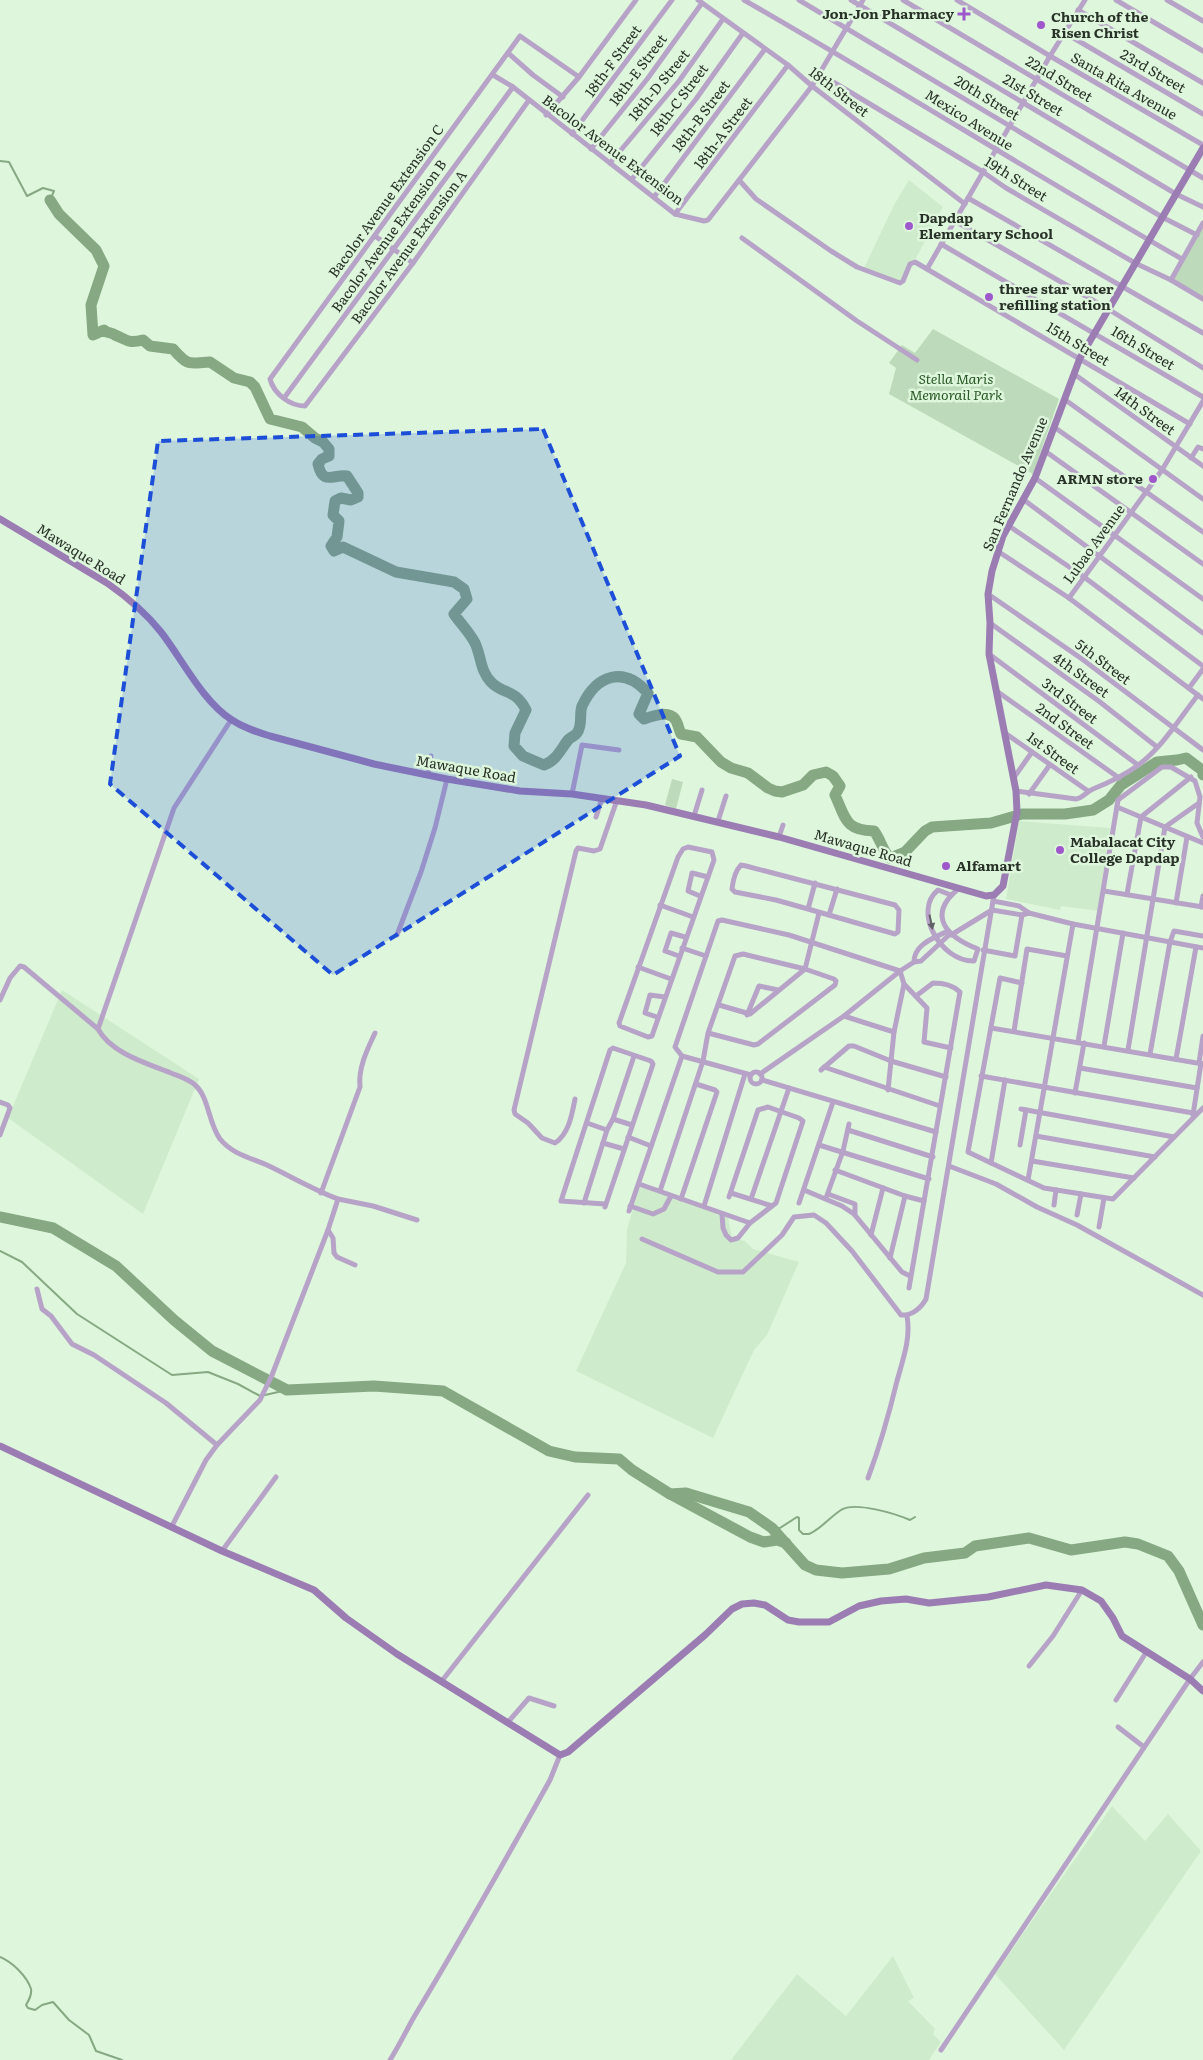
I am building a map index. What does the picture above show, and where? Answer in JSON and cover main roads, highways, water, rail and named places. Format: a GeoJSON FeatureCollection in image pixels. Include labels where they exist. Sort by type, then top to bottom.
{"type":"FeatureCollection","features":[{"type":"Feature","properties":{"kind":"main road","name":"San Fernando Avenue"},"geometry":{"type":"LineString","coordinates":[[996,895],[1006,872],[1016,812],[1015,776],[989,654],[990,623],[988,594],[999,552],[1004,536],[1035,478],[1080,358],[1203,147]]}},
{"type":"Feature","properties":{"kind":"main road","name":"Mawaque Road"},"geometry":{"type":"LineString","coordinates":[[0,520],[107,583],[123,595],[159,630],[211,702],[232,720],[248,729],[374,764],[447,779],[520,791],[572,794],[618,800],[718,821],[958,889],[986,896],[996,895]]}},
{"type":"Feature","properties":{"kind":"main road"},"geometry":{"type":"LineString","coordinates":[[0,1446],[222,1550],[314,1590],[346,1618],[441,1682],[560,1754],[568,1752],[705,1635],[732,1609],[742,1604],[760,1604],[788,1620],[829,1622],[859,1606],[881,1601],[906,1599],[929,1603],[988,1597],[1046,1585],[1082,1590],[1101,1601],[1113,1618],[1122,1636],[1190,1679],[1203,1691]]}},
{"type":"Feature","properties":{"kind":"waterway"},"geometry":{"type":"LineString","coordinates":[[0,161],[9,162],[27,196],[43,188],[54,191],[50,200]]}},
{"type":"Feature","properties":{"kind":"waterway"},"geometry":{"type":"LineString","coordinates":[[50,200],[59,214],[96,250],[104,266],[91,305],[93,335],[104,330],[128,341],[143,340],[150,346],[173,349],[182,359],[189,363],[210,362],[234,378],[250,382],[255,387],[270,419],[302,427],[323,442],[329,449],[329,456],[322,459],[318,464],[323,475],[329,478],[347,476],[358,493],[358,497],[351,500],[341,498],[335,501],[333,515],[339,521],[337,537],[331,546],[334,551],[343,547],[396,572],[454,582],[464,589],[467,599],[454,614],[475,643],[487,678],[495,686],[518,698],[526,710],[515,733],[514,746],[523,756],[544,765],[552,761],[568,740],[579,730],[582,706],[595,687],[612,677],[630,679],[639,684],[648,693],[639,714],[644,719],[660,714],[672,716],[681,734],[697,737],[721,762],[731,768],[748,773],[768,788],[782,792],[803,785],[813,775],[826,772],[833,776],[840,786],[835,795],[848,822],[857,828],[874,831],[890,858],[905,852],[925,831],[932,827],[991,823],[1022,814],[1065,814],[1093,810],[1109,800],[1121,785],[1157,762],[1186,758],[1202,770],[1203,775]]}},
{"type":"Feature","properties":{"kind":"waterway"},"geometry":{"type":"LineString","coordinates":[[0,1217],[53,1228],[116,1266],[174,1320],[212,1351],[287,1390],[374,1386],[443,1391],[549,1451],[575,1457],[619,1459],[632,1470],[670,1494],[686,1493],[749,1512],[772,1528],[805,1565],[816,1570],[842,1573],[889,1569],[924,1558],[965,1553],[975,1546],[1029,1538],[1071,1550],[1125,1542],[1138,1544],[1168,1556],[1179,1571],[1203,1625]]}},
{"type":"Feature","properties":{"kind":"waterway"},"geometry":{"type":"LineString","coordinates":[[0,1251],[22,1262],[77,1314],[172,1375],[208,1372],[238,1384],[260,1396]]}},
{"type":"Feature","properties":{"kind":"waterway"},"geometry":{"type":"LineString","coordinates":[[265,1395],[287,1390]]}},
{"type":"Feature","properties":{"kind":"waterway"},"geometry":{"type":"LineString","coordinates":[[670,1494],[750,1537],[764,1542],[777,1540],[786,1543]]}},
{"type":"Feature","properties":{"kind":"waterway"},"geometry":{"type":"LineString","coordinates":[[772,1528],[780,1528],[797,1517],[799,1518],[799,1530],[803,1534],[809,1534],[841,1510],[856,1507],[886,1512],[910,1520],[915,1517]]}},
{"type":"Feature","properties":{"kind":"waterway"},"geometry":{"type":"LineString","coordinates":[[0,1957],[18,1970],[29,1984],[31,1991],[26,2005],[28,2008],[35,2010],[42,2005],[53,2002],[69,2020],[89,2035],[96,2051],[122,2060]]}},
{"type":"Feature","properties":{"kind":"place","name":"Jon-Jon Pharmacy"},"geometry":{"type":"Point","coordinates":[964,14]}},
{"type":"Feature","properties":{"kind":"place","name":"Church of the Risen Christ"},"geometry":{"type":"Point","coordinates":[1041,25]}},
{"type":"Feature","properties":{"kind":"place","name":"Dapdap Elementary School"},"geometry":{"type":"Point","coordinates":[909,226]}},
{"type":"Feature","properties":{"kind":"place","name":"three star water refilling station"},"geometry":{"type":"Point","coordinates":[989,297]}},
{"type":"Feature","properties":{"kind":"place","name":"ARMN store"},"geometry":{"type":"Point","coordinates":[1153,479]}},
{"type":"Feature","properties":{"kind":"place","name":"Mabalacat City College Dapdap"},"geometry":{"type":"Point","coordinates":[1060,850]}},
{"type":"Feature","properties":{"kind":"place","name":"Alfamart"},"geometry":{"type":"Point","coordinates":[946,866]}},
{"type":"Feature","properties":{"kind":"park label","name":"Stella Maris Memorail Park"},"geometry":{"type":"Point","coordinates":[956,388]}}]}
